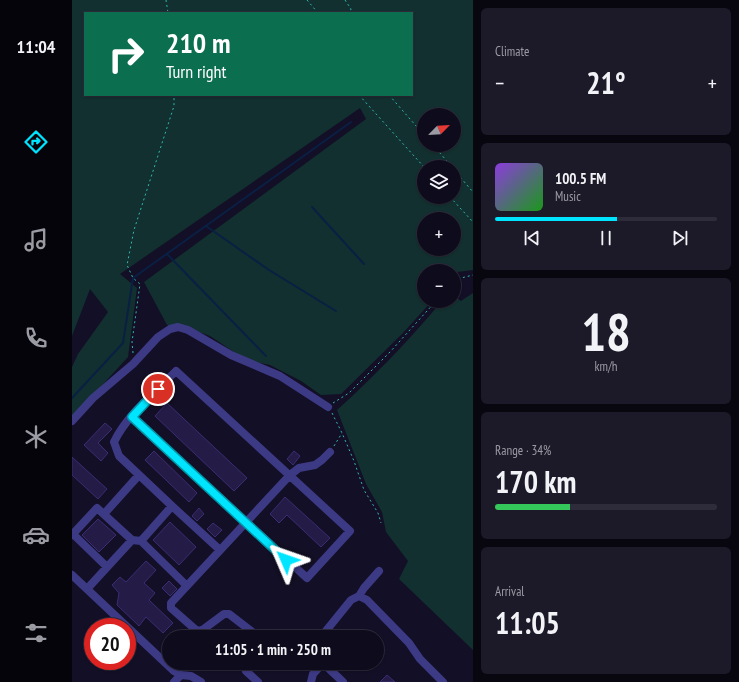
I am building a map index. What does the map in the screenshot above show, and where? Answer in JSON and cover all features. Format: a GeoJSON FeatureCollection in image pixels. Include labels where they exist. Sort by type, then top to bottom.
{"type":"FeatureCollection","features":[{"type":"Feature","properties":{"kind":"lane"},"geometry":{"type":"LineString","coordinates":[[72,421],[93,398],[133,364],[158,337],[170,329],[178,327],[188,330],[231,355],[280,376],[328,407]]}},
{"type":"Feature","properties":{"kind":"lane"},"geometry":{"type":"LineString","coordinates":[[132,417],[307,578],[350,532],[176,371],[132,417],[120,430],[114,442],[119,456],[220,550]]}},
{"type":"Feature","properties":{"kind":"lane"},"geometry":{"type":"LineString","coordinates":[[196,630],[171,608],[171,603],[290,475],[299,468],[315,465],[330,452]]}},
{"type":"Feature","properties":{"kind":"lane"},"geometry":{"type":"LineString","coordinates":[[104,514],[139,475]]}},
{"type":"Feature","properties":{"kind":"lane"},"geometry":{"type":"LineString","coordinates":[[87,589],[172,506]]}},
{"type":"Feature","properties":{"kind":"lane"},"geometry":{"type":"LineString","coordinates":[[108,567],[72,534],[97,508],[187,586]]}},
{"type":"Feature","properties":{"kind":"lane"},"geometry":{"type":"LineString","coordinates":[[326,630],[351,600],[359,596],[379,571]]}},
{"type":"Feature","properties":{"kind":"lane"},"geometry":{"type":"LineString","coordinates":[[72,575],[174,671],[191,676],[201,682]]}},
{"type":"Feature","properties":{"kind":"lane"},"geometry":{"type":"LineString","coordinates":[[359,596],[367,600],[409,644],[420,659],[443,682]]}},
{"type":"Feature","properties":{"kind":"lane"},"geometry":{"type":"LineString","coordinates":[[202,630],[224,614],[229,614],[250,630]]}},
{"type":"Feature","properties":{"kind":"lane"},"geometry":{"type":"LineString","coordinates":[[311,682],[313,674],[317,670]]}},
{"type":"Feature","properties":{"kind":"lane"},"geometry":{"type":"LineString","coordinates":[[330,670],[343,682]]}},
{"type":"Feature","properties":{"kind":"lane"},"geometry":{"type":"LineString","coordinates":[[246,671],[258,682]]}},
{"type":"Feature","properties":{"kind":"lane"},"geometry":{"type":"LineString","coordinates":[[174,682],[181,674]]}},
{"type":"Feature","properties":{"kind":"path"},"geometry":{"type":"LineString","coordinates":[[166,0],[168,12]]}},
{"type":"Feature","properties":{"kind":"path"},"geometry":{"type":"LineString","coordinates":[[307,0],[317,12]]}},
{"type":"Feature","properties":{"kind":"path"},"geometry":{"type":"LineString","coordinates":[[344,0],[351,9],[350,12]]}},
{"type":"Feature","properties":{"kind":"path"},"geometry":{"type":"LineString","coordinates":[[133,364],[132,342],[140,284],[133,278],[127,265],[134,230],[174,106],[174,96]]}},
{"type":"Feature","properties":{"kind":"path"},"geometry":{"type":"LineString","coordinates":[[360,96],[417,160]]}},
{"type":"Feature","properties":{"kind":"path"},"geometry":{"type":"LineString","coordinates":[[390,96],[417,127]]}},
{"type":"Feature","properties":{"kind":"path"},"geometry":{"type":"LineString","coordinates":[[439,152],[446,160]]}},
{"type":"Feature","properties":{"kind":"path"},"geometry":{"type":"LineString","coordinates":[[461,178],[473,192]]}},
{"type":"Feature","properties":{"kind":"path"},"geometry":{"type":"LineString","coordinates":[[456,204],[473,222]]}},
{"type":"Feature","properties":{"kind":"path"},"geometry":{"type":"LineString","coordinates":[[461,278],[473,275]]}},
{"type":"Feature","properties":{"kind":"path"},"geometry":{"type":"LineString","coordinates":[[381,523],[378,513],[364,490],[342,433],[328,407],[349,393],[390,352],[430,308]]}},
{"type":"Feature","properties":{"kind":"path"},"geometry":{"type":"LineString","coordinates":[[330,452],[342,433]]}},
{"type":"Feature","properties":{"kind":"green space"},"geometry":{"type":"Polygon","coordinates":[[[72,0],[473,0],[473,270],[461,272],[461,264],[417,264],[417,308],[426,308],[403,333],[341,394],[321,395],[301,381],[270,365],[246,360],[210,336],[185,327],[167,325],[144,282],[366,119],[360,108],[120,274],[137,288],[128,357],[72,418],[72,367],[78,354],[108,312],[90,289],[72,336],[72,0]]]}},
{"type":"Feature","properties":{"kind":"green space"},"geometry":{"type":"Polygon","coordinates":[[[473,293],[473,650],[399,579],[408,561],[386,532],[382,512],[366,484],[337,410],[365,384],[436,308],[461,308],[461,301],[473,293]]]}},
{"type":"Feature","properties":{"kind":"building"},"geometry":{"type":"Polygon","coordinates":[[[167,403],[247,478],[234,491],[155,416],[167,403]]]}},
{"type":"Feature","properties":{"kind":"building"},"geometry":{"type":"Polygon","coordinates":[[[105,423],[112,429],[98,443],[108,453],[101,461],[84,445],[105,423]]]}},
{"type":"Feature","properties":{"kind":"building"},"geometry":{"type":"Polygon","coordinates":[[[154,451],[197,493],[189,502],[145,460],[154,451]]]}},
{"type":"Feature","properties":{"kind":"building"},"geometry":{"type":"Polygon","coordinates":[[[294,451],[300,456],[293,465],[287,459],[294,451]]]}},
{"type":"Feature","properties":{"kind":"building"},"geometry":{"type":"Polygon","coordinates":[[[72,457],[107,489],[98,499],[72,475],[72,457]]]}},
{"type":"Feature","properties":{"kind":"building"},"geometry":{"type":"Polygon","coordinates":[[[285,497],[330,538],[321,547],[287,515],[279,523],[270,514],[285,497]]]}},
{"type":"Feature","properties":{"kind":"building"},"geometry":{"type":"Polygon","coordinates":[[[199,508],[204,514],[197,521],[192,516],[199,508]]]}},
{"type":"Feature","properties":{"kind":"building"},"geometry":{"type":"Polygon","coordinates":[[[98,519],[116,535],[99,552],[82,535],[98,519]]]}},
{"type":"Feature","properties":{"kind":"building"},"geometry":{"type":"Polygon","coordinates":[[[170,522],[196,547],[179,565],[153,540],[170,522]]]}},
{"type":"Feature","properties":{"kind":"building"},"geometry":{"type":"Polygon","coordinates":[[[213,523],[222,530],[215,537],[207,529],[213,523]]]}},
{"type":"Feature","properties":{"kind":"building"},"geometry":{"type":"Polygon","coordinates":[[[146,561],[156,570],[144,583],[155,593],[149,600],[173,623],[166,630],[162,630],[162,632],[146,617],[139,626],[136,623],[136,618],[131,618],[117,605],[119,593],[112,585],[120,577],[126,582],[146,561]]]}},
{"type":"Feature","properties":{"kind":"building"},"geometry":{"type":"Polygon","coordinates":[[[169,581],[177,589],[170,596],[162,588],[169,581]]]}},
{"type":"Feature","properties":{"kind":"building"},"geometry":{"type":"Polygon","coordinates":[[[387,675],[395,682],[380,682],[387,675]]]}},
{"type":"Feature","properties":{"kind":"waterway"},"geometry":{"type":"LineString","coordinates":[[72,398],[123,343],[133,278],[351,122]]}},
{"type":"Feature","properties":{"kind":"waterway"},"geometry":{"type":"LineString","coordinates":[[312,207],[364,264]]}},
{"type":"Feature","properties":{"kind":"waterway"},"geometry":{"type":"LineString","coordinates":[[206,226],[269,270],[336,311]]}},
{"type":"Feature","properties":{"kind":"waterway"},"geometry":{"type":"LineString","coordinates":[[167,254],[266,356]]}},
{"type":"Feature","properties":{"kind":"route"},"geometry":{"type":"LineString","coordinates":[[158,389],[132,417],[286,560]]}}]}
